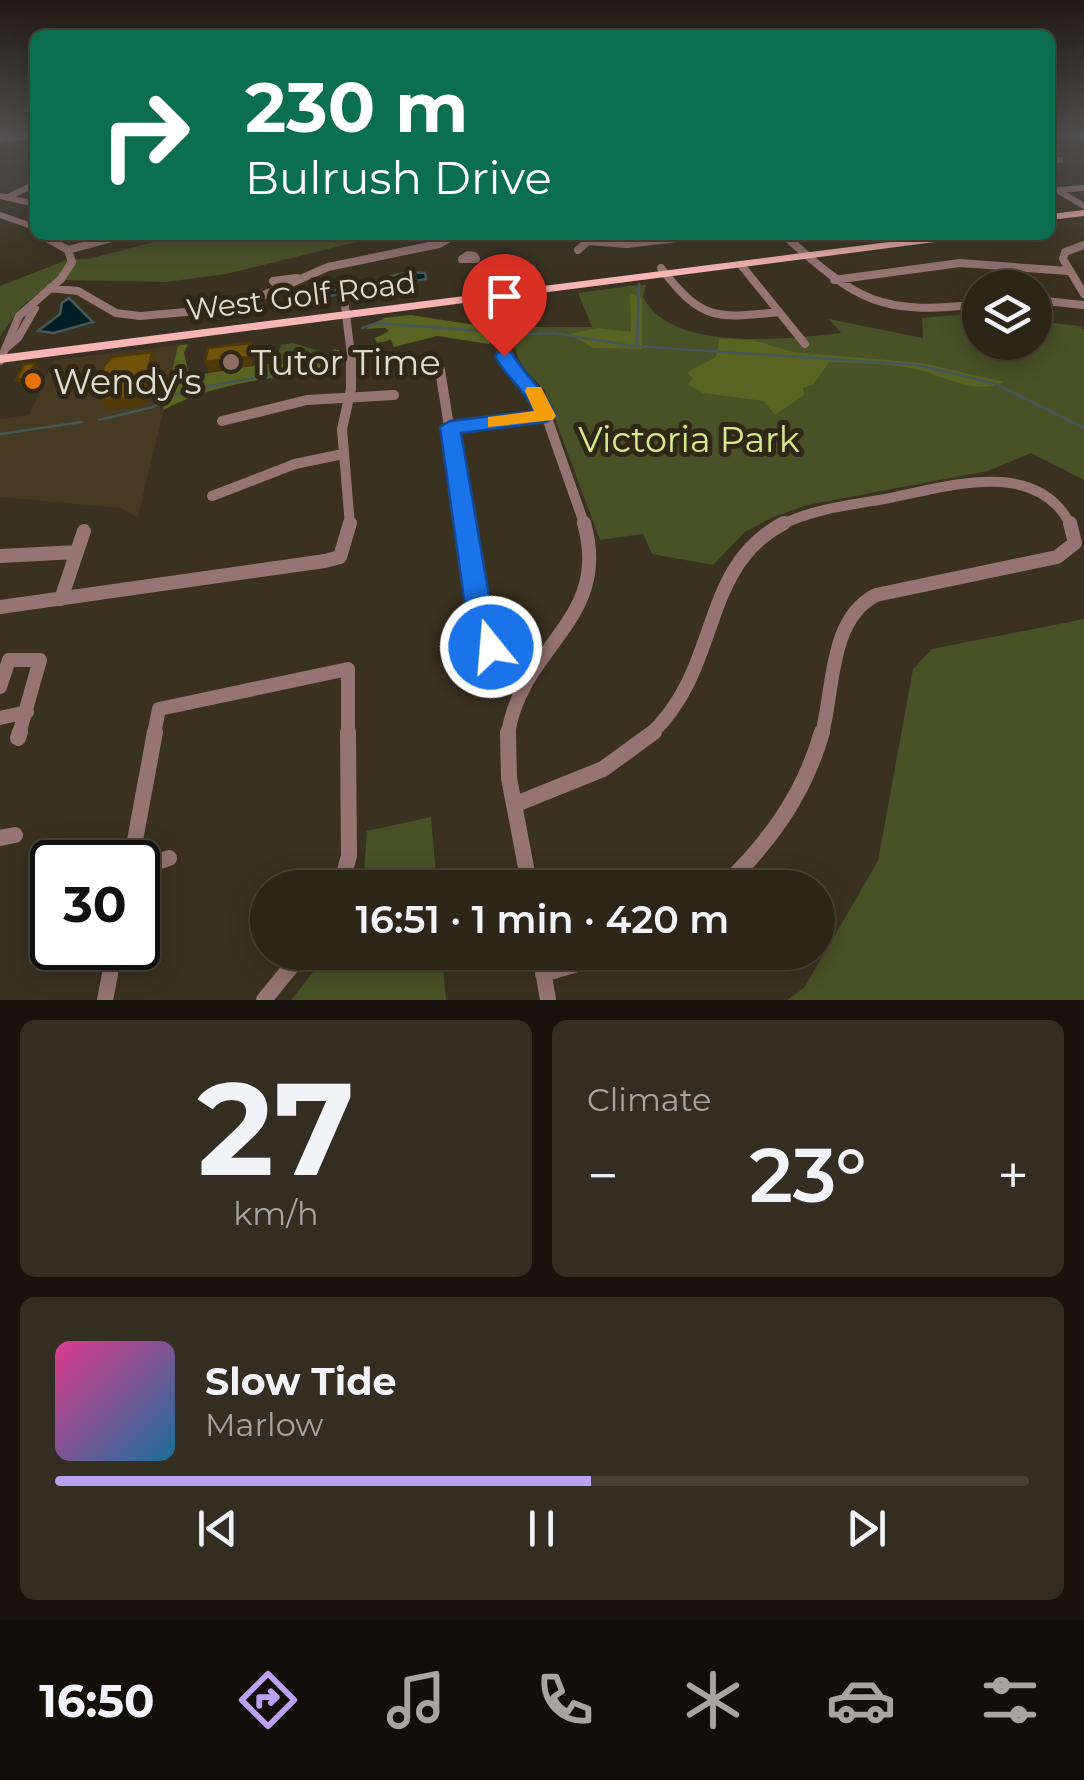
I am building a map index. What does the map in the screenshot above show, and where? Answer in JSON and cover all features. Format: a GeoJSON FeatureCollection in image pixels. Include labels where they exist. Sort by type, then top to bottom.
{"type":"FeatureCollection","features":[{"type":"Feature","properties":{"kind":"main road"},"geometry":{"type":"LineString","coordinates":[[1055,220],[1084,213]]}},
{"type":"Feature","properties":{"kind":"main road","name":"West Golf Road"},"geometry":{"type":"LineString","coordinates":[[664,271],[741,265],[883,240]]}},
{"type":"Feature","properties":{"kind":"main road","name":"West Golf Road"},"geometry":{"type":"LineString","coordinates":[[2,355],[921,240]]}},
{"type":"Feature","properties":{"kind":"street"},"geometry":{"type":"LineString","coordinates":[[4,197],[30,186]]}},
{"type":"Feature","properties":{"kind":"street"},"geometry":{"type":"LineString","coordinates":[[1055,190],[1082,188]]}},
{"type":"Feature","properties":{"kind":"street"},"geometry":{"type":"LineString","coordinates":[[1055,190],[1084,213]]}},
{"type":"Feature","properties":{"kind":"street"},"geometry":{"type":"LineString","coordinates":[[4,197],[30,203]]}},
{"type":"Feature","properties":{"kind":"street"},"geometry":{"type":"LineString","coordinates":[[0,218],[30,228]]}},
{"type":"Feature","properties":{"kind":"street"},"geometry":{"type":"LineString","coordinates":[[53,240],[72,249],[105,240]]}},
{"type":"Feature","properties":{"kind":"street"},"geometry":{"type":"LineString","coordinates":[[2,355],[18,338],[30,314],[77,266],[72,249],[62,240]]}},
{"type":"Feature","properties":{"kind":"street"},"geometry":{"type":"LineString","coordinates":[[54,288],[78,291],[116,313],[164,314],[177,306],[188,306],[192,312],[232,305],[328,267],[446,240]]}},
{"type":"Feature","properties":{"kind":"street"},"geometry":{"type":"LineString","coordinates":[[578,250],[588,241],[627,244],[660,240]]}},
{"type":"Feature","properties":{"kind":"street"},"geometry":{"type":"LineString","coordinates":[[790,240],[852,295],[891,309],[933,312],[962,307]]}},
{"type":"Feature","properties":{"kind":"street"},"geometry":{"type":"LineString","coordinates":[[439,244],[464,256]]}},
{"type":"Feature","properties":{"kind":"street"},"geometry":{"type":"LineString","coordinates":[[1055,249],[1065,252],[1084,244]]}},
{"type":"Feature","properties":{"kind":"street"},"geometry":{"type":"LineString","coordinates":[[1065,252],[1068,271],[1083,291]]}},
{"type":"Feature","properties":{"kind":"street"},"geometry":{"type":"LineString","coordinates":[[834,280],[960,263],[994,262],[1068,271]]}},
{"type":"Feature","properties":{"kind":"street"},"geometry":{"type":"LineString","coordinates":[[741,265],[805,344]]}},
{"type":"Feature","properties":{"kind":"street"},"geometry":{"type":"LineString","coordinates":[[664,271],[685,300],[704,310],[746,315],[779,312]]}},
{"type":"Feature","properties":{"kind":"street"},"geometry":{"type":"LineString","coordinates":[[527,870],[507,757],[512,714],[525,674],[570,620],[588,587],[592,553],[536,393],[514,374],[504,356],[505,339],[539,299],[535,287]]}},
{"type":"Feature","properties":{"kind":"street"},"geometry":{"type":"LineString","coordinates":[[1052,302],[1084,305]]}},
{"type":"Feature","properties":{"kind":"street"},"geometry":{"type":"LineString","coordinates":[[0,607],[164,587],[223,574],[300,568],[340,557],[352,535],[354,512],[343,454],[342,426],[349,398],[346,311]]}},
{"type":"Feature","properties":{"kind":"street"},"geometry":{"type":"LineString","coordinates":[[440,370],[479,613],[491,647],[525,674]]}},
{"type":"Feature","properties":{"kind":"street"},"geometry":{"type":"LineString","coordinates":[[222,421],[307,400],[394,396]]}},
{"type":"Feature","properties":{"kind":"street"},"geometry":{"type":"LineString","coordinates":[[450,427],[546,416]]}},
{"type":"Feature","properties":{"kind":"street"},"geometry":{"type":"LineString","coordinates":[[212,496],[295,464],[343,454]]}},
{"type":"Feature","properties":{"kind":"street"},"geometry":{"type":"LineString","coordinates":[[516,804],[605,770],[660,726],[696,672],[730,571],[749,546],[771,529],[835,508],[978,481],[1006,482],[1036,490],[1060,508],[1074,526],[1075,543],[1056,557],[876,596],[850,611],[843,624],[826,733],[811,770],[791,813],[742,870]]}},
{"type":"Feature","properties":{"kind":"street"},"geometry":{"type":"LineString","coordinates":[[61,599],[84,531]]}},
{"type":"Feature","properties":{"kind":"street"},"geometry":{"type":"LineString","coordinates":[[0,556],[78,552]]}},
{"type":"Feature","properties":{"kind":"street"},"geometry":{"type":"LineString","coordinates":[[0,688],[9,660],[37,658],[41,666],[18,738]]}},
{"type":"Feature","properties":{"kind":"street"},"geometry":{"type":"LineString","coordinates":[[135,840],[160,709],[348,669],[349,856],[345,870]]}},
{"type":"Feature","properties":{"kind":"street"},"geometry":{"type":"LineString","coordinates":[[0,718],[27,712]]}},
{"type":"Feature","properties":{"kind":"street"},"geometry":{"type":"LineString","coordinates":[[160,861],[169,858]]}},
{"type":"Feature","properties":{"kind":"street"},"geometry":{"type":"LineString","coordinates":[[105,1000],[111,970]]}},
{"type":"Feature","properties":{"kind":"street"},"geometry":{"type":"LineString","coordinates":[[264,1000],[288,970]]}},
{"type":"Feature","properties":{"kind":"street"},"geometry":{"type":"LineString","coordinates":[[542,970],[548,1000]]}},
{"type":"Feature","properties":{"kind":"street"},"geometry":{"type":"LineString","coordinates":[[543,974],[557,970]]}},
{"type":"Feature","properties":{"kind":"shaded area"},"geometry":{"type":"Polygon","coordinates":[[[179,345],[138,517],[120,508],[0,497],[0,419],[29,415],[54,360],[179,345]]]}},
{"type":"Feature","properties":{"kind":"green space"},"geometry":{"type":"Polygon","coordinates":[[[162,240],[365,240],[226,274],[166,282],[56,280],[22,306],[0,336],[0,286],[67,260],[88,259],[162,240]]]}},
{"type":"Feature","properties":{"kind":"green space","name":"Victoria Park"},"geometry":{"type":"Polygon","coordinates":[[[646,285],[643,297],[657,315],[704,335],[733,338],[841,333],[829,319],[923,338],[922,318],[962,315],[962,360],[1052,360],[1052,323],[1080,326],[1084,329],[1084,480],[1031,453],[988,471],[807,505],[745,532],[713,565],[652,554],[643,534],[600,540],[544,389],[530,376],[516,352],[519,335],[526,327],[592,327],[578,293],[646,285]]]}},
{"type":"Feature","properties":{"kind":"green space"},"geometry":{"type":"Polygon","coordinates":[[[630,293],[642,299],[642,349],[593,348],[570,334],[598,328],[631,332],[630,293]]]}},
{"type":"Feature","properties":{"kind":"green space"},"geometry":{"type":"Polygon","coordinates":[[[411,315],[500,329],[489,344],[437,336],[394,347],[391,340],[377,343],[375,338],[389,331],[385,328],[365,329],[384,318],[411,315]]]}},
{"type":"Feature","properties":{"kind":"green space"},"geometry":{"type":"Polygon","coordinates":[[[719,339],[753,340],[793,352],[922,363],[1004,382],[970,386],[904,367],[829,362],[814,384],[803,388],[804,395],[775,415],[764,401],[703,393],[688,385],[692,378],[687,372],[716,357],[719,339]]]}},
{"type":"Feature","properties":{"kind":"green space"},"geometry":{"type":"Polygon","coordinates":[[[293,343],[330,354],[313,367],[287,371],[286,364],[276,361],[281,345],[293,343]]]}},
{"type":"Feature","properties":{"kind":"green space"},"geometry":{"type":"Polygon","coordinates":[[[188,344],[184,352],[189,376],[269,364],[286,364],[288,371],[302,369],[319,363],[335,350],[339,350],[339,369],[227,386],[163,410],[178,346],[188,344]]]}},
{"type":"Feature","properties":{"kind":"green space"},"geometry":{"type":"Polygon","coordinates":[[[1084,619],[1084,1000],[787,1000],[804,988],[814,970],[835,970],[835,935],[878,861],[913,669],[932,649],[1084,619]]]}},
{"type":"Feature","properties":{"kind":"green space"},"geometry":{"type":"Polygon","coordinates":[[[431,817],[436,870],[364,870],[367,831],[431,817]]]}},
{"type":"Feature","properties":{"kind":"green space"},"geometry":{"type":"Polygon","coordinates":[[[315,970],[443,970],[446,1000],[291,1000],[315,970]]]}},
{"type":"Feature","properties":{"kind":"water"},"geometry":{"type":"Polygon","coordinates":[[[408,272],[425,273],[426,279],[318,298],[316,295],[408,272]]]}},
{"type":"Feature","properties":{"kind":"water"},"geometry":{"type":"Polygon","coordinates":[[[69,298],[93,322],[54,333],[38,331],[60,314],[62,303],[69,298]]]}},
{"type":"Feature","properties":{"kind":"building"},"geometry":{"type":"Polygon","coordinates":[[[250,343],[249,357],[205,362],[208,348],[250,343]]]}},
{"type":"Feature","properties":{"kind":"building"},"geometry":{"type":"Polygon","coordinates":[[[152,352],[143,390],[137,396],[101,401],[105,389],[97,388],[104,366],[112,357],[152,352]]]}},
{"type":"Feature","properties":{"kind":"building"},"geometry":{"type":"Polygon","coordinates":[[[35,363],[29,378],[16,380],[24,364],[35,363]]]}},
{"type":"Feature","properties":{"kind":"waterway"},"geometry":{"type":"LineString","coordinates":[[637,344],[639,284]]}},
{"type":"Feature","properties":{"kind":"waterway"},"geometry":{"type":"LineString","coordinates":[[362,328],[377,323],[495,332]]}},
{"type":"Feature","properties":{"kind":"waterway"},"geometry":{"type":"LineString","coordinates":[[522,335],[553,333],[634,346],[918,365],[996,384],[1084,428]]}},
{"type":"Feature","properties":{"kind":"waterway"},"geometry":{"type":"LineString","coordinates":[[99,420],[153,407],[171,396],[204,387],[313,367],[335,350]]}},
{"type":"Feature","properties":{"kind":"waterway"},"geometry":{"type":"LineString","coordinates":[[0,434],[82,422]]}},
{"type":"Feature","properties":{"kind":"slow traffic"},"geometry":{"type":"LineString","coordinates":[[495,422],[546,416],[534,391]]}},
{"type":"Feature","properties":{"kind":"place","name":"Tutor Time"},"geometry":{"type":"Point","coordinates":[231,362]}},
{"type":"Feature","properties":{"kind":"place","name":"Wendy's"},"geometry":{"type":"Point","coordinates":[33,381]}},
{"type":"Feature","properties":{"kind":"route"},"geometry":{"type":"LineString","coordinates":[[491,647],[479,613],[450,427],[546,416],[536,393],[514,374],[504,356]]}}]}
